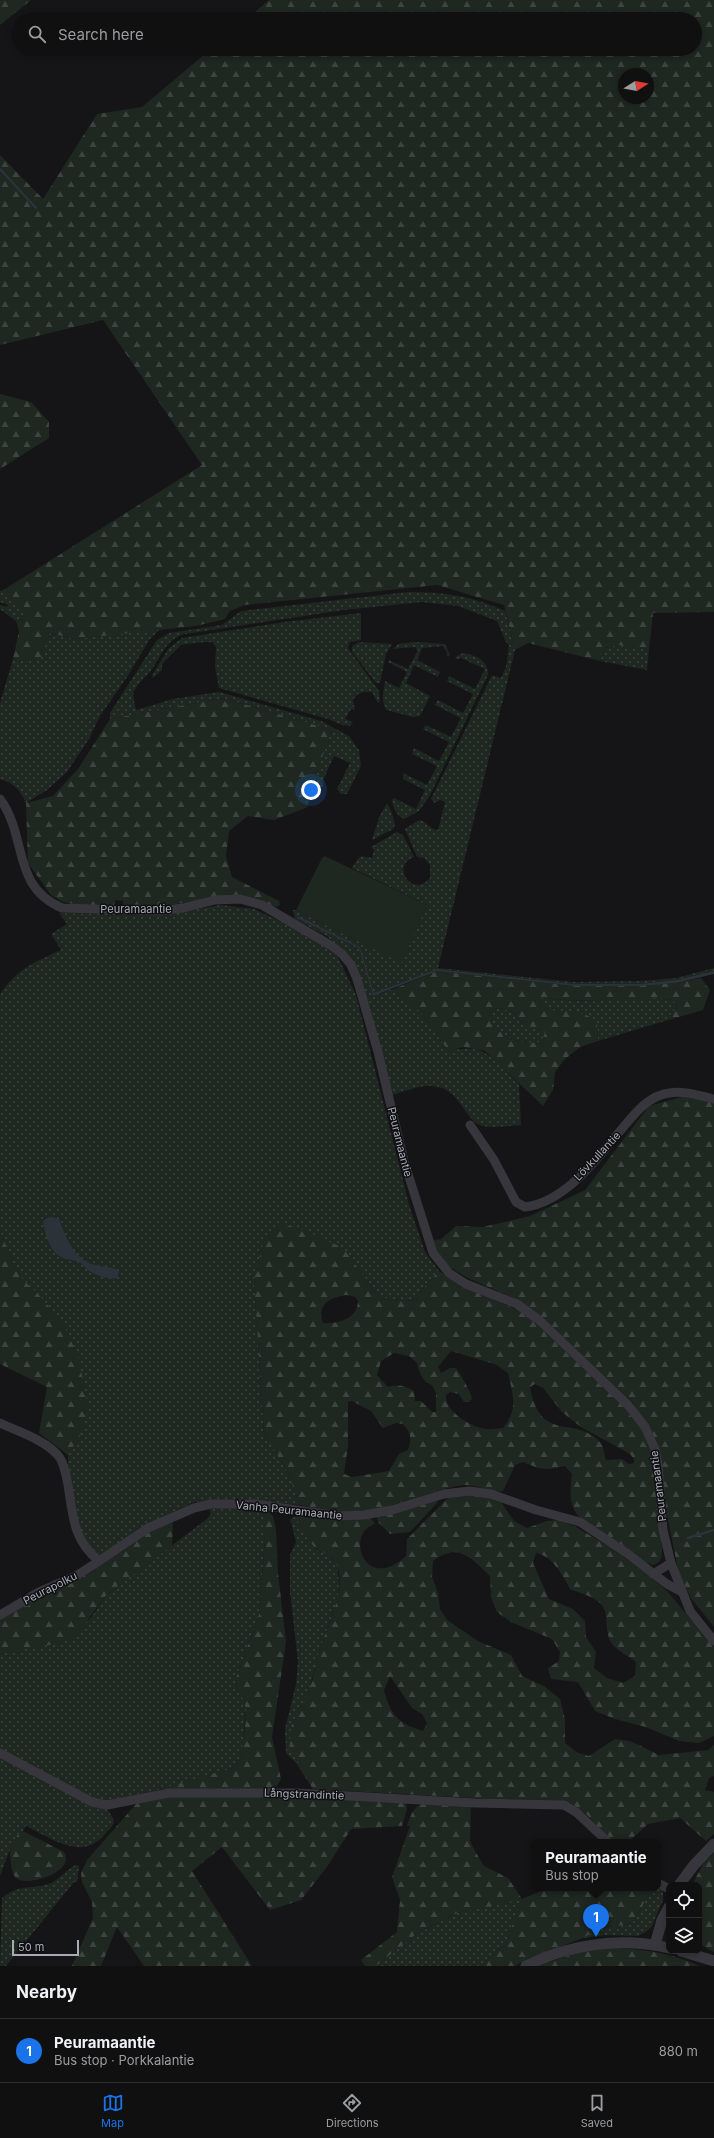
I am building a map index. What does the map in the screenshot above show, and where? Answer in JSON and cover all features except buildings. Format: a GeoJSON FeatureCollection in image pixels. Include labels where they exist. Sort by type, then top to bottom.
{"type":"FeatureCollection","features":[{"type":"Feature","properties":{"kind":"street","name":"Peuramaantie"},"geometry":{"type":"LineString","coordinates":[[0,799],[11,819],[28,878],[34,888],[51,903],[62,908],[159,911],[183,908],[215,900],[240,900],[268,908],[330,945],[342,954],[350,965],[357,979],[378,1052],[404,1161],[433,1254],[449,1273],[466,1284],[517,1304],[539,1320],[628,1405],[645,1427],[655,1449],[658,1464],[664,1530],[671,1563],[690,1611],[714,1641]]}},
{"type":"Feature","properties":{"kind":"street","name":"Lövkullantie"},"geometry":{"type":"LineString","coordinates":[[470,1125],[494,1160],[516,1202],[525,1207],[544,1203],[572,1183],[590,1167],[634,1115],[651,1099],[669,1093],[678,1092],[714,1099]]}},
{"type":"Feature","properties":{"kind":"street"},"geometry":{"type":"LineString","coordinates":[[0,1423],[48,1447],[60,1458],[66,1470],[75,1528],[86,1550],[99,1561]]}},
{"type":"Feature","properties":{"kind":"street","name":"Vanha Peuramaantie"},"geometry":{"type":"LineString","coordinates":[[99,1561],[148,1528],[194,1508],[211,1504],[255,1504],[338,1516],[364,1515],[392,1510],[444,1494],[469,1491],[491,1494],[536,1510],[580,1522],[628,1554],[653,1574],[682,1592]]}},
{"type":"Feature","properties":{"kind":"street","name":"Peurapolku"},"geometry":{"type":"LineString","coordinates":[[0,1615],[39,1592],[76,1576],[99,1561]]}},
{"type":"Feature","properties":{"kind":"street"},"geometry":{"type":"LineString","coordinates":[[653,1574],[671,1563]]}},
{"type":"Feature","properties":{"kind":"street","name":"Långstrandintie"},"geometry":{"type":"LineString","coordinates":[[0,1753],[92,1802],[107,1805],[169,1793],[296,1793],[475,1803],[564,1805],[576,1812],[605,1839]]}},
{"type":"Feature","properties":{"kind":"street"},"geometry":{"type":"LineString","coordinates":[[681,1882],[694,1865],[714,1844]]}},
{"type":"Feature","properties":{"kind":"street"},"geometry":{"type":"LineString","coordinates":[[655,1945],[662,1920],[666,1913]]}},
{"type":"Feature","properties":{"kind":"street"},"geometry":{"type":"LineString","coordinates":[[526,1966],[552,1954],[593,1944],[627,1943],[666,1947]]}},
{"type":"Feature","properties":{"kind":"street"},"geometry":{"type":"LineString","coordinates":[[691,1954],[714,1961]]}},
{"type":"Feature","properties":{"kind":"green space"},"geometry":{"type":"Polygon","coordinates":[[[0,0],[31,0],[16,12],[12,12],[12,15],[0,25],[0,0]]]}},
{"type":"Feature","properties":{"kind":"green space"},"geometry":{"type":"Polygon","coordinates":[[[269,0],[714,0],[714,612],[653,613],[649,650],[619,645],[605,648],[600,661],[528,643],[515,650],[504,605],[437,585],[245,605],[230,611],[225,619],[196,626],[74,639],[50,633],[42,657],[27,662],[13,659],[19,631],[16,621],[21,621],[24,612],[5,589],[202,465],[103,320],[0,345],[0,155],[43,199],[97,114],[142,107],[203,56],[702,56],[702,12],[255,12],[269,0]]]}},
{"type":"Feature","properties":{"kind":"green space"},"geometry":{"type":"Polygon","coordinates":[[[0,394],[31,402],[49,422],[49,438],[0,469],[0,394]]]}},
{"type":"Feature","properties":{"kind":"green space"},"geometry":{"type":"Polygon","coordinates":[[[5,589],[25,612],[21,621],[16,621],[0,609],[0,605],[7,607],[8,605],[0,602],[0,591],[5,589]]]}},
{"type":"Feature","properties":{"kind":"green space"},"geometry":{"type":"Polygon","coordinates":[[[408,592],[446,594],[469,598],[505,611],[515,650],[438,968],[573,982],[640,981],[676,978],[714,968],[714,971],[676,980],[639,984],[574,984],[438,969],[374,993],[360,947],[297,918],[359,948],[373,996],[396,988],[399,997],[420,1011],[449,1052],[461,1049],[471,1049],[480,1051],[496,1061],[519,1084],[521,1125],[492,1127],[483,1126],[476,1123],[455,1097],[448,1091],[439,1087],[419,1087],[392,1095],[350,958],[328,937],[295,919],[293,910],[296,910],[401,962],[427,905],[352,868],[361,856],[372,858],[374,850],[371,847],[397,832],[403,835],[414,857],[407,861],[404,867],[406,878],[411,883],[417,885],[430,878],[430,865],[424,858],[417,857],[405,829],[419,820],[424,822],[432,829],[438,830],[445,802],[440,800],[435,803],[431,799],[492,675],[501,678],[506,667],[509,646],[497,621],[458,606],[422,602],[344,610],[185,634],[173,640],[134,691],[133,698],[136,710],[173,699],[219,692],[321,721],[349,736],[359,750],[361,766],[347,794],[341,794],[337,789],[350,763],[334,756],[324,778],[323,786],[314,789],[307,807],[303,809],[332,730],[223,698],[110,719],[110,713],[157,640],[169,633],[222,625],[241,611],[408,592]]]}},
{"type":"Feature","properties":{"kind":"green space"},"geometry":{"type":"Polygon","coordinates":[[[361,613],[361,640],[350,642],[348,648],[379,691],[380,701],[378,703],[372,692],[363,692],[357,695],[353,700],[355,710],[351,709],[345,719],[353,722],[350,726],[342,725],[328,719],[219,688],[215,667],[216,647],[212,642],[181,645],[162,664],[162,670],[153,678],[152,676],[168,649],[182,638],[284,622],[361,613]]]}},
{"type":"Feature","properties":{"kind":"green space"},"geometry":{"type":"Polygon","coordinates":[[[160,629],[150,639],[127,677],[100,716],[89,739],[67,772],[47,790],[26,803],[16,788],[0,779],[0,703],[13,659],[27,662],[49,633],[74,639],[160,629]]]}},
{"type":"Feature","properties":{"kind":"green space"},"geometry":{"type":"Polygon","coordinates":[[[359,642],[392,644],[386,654],[380,683],[376,683],[352,652],[352,646],[359,642]]]}},
{"type":"Feature","properties":{"kind":"green space"},"geometry":{"type":"Polygon","coordinates":[[[415,642],[445,644],[450,655],[447,657],[447,652],[443,646],[422,648],[417,660],[440,672],[438,677],[414,665],[406,683],[430,696],[420,716],[413,717],[387,710],[384,704],[383,696],[385,681],[399,688],[407,672],[388,662],[389,660],[408,669],[418,650],[415,647],[393,649],[398,644],[415,642]]]}},
{"type":"Feature","properties":{"kind":"green space"},"geometry":{"type":"Polygon","coordinates":[[[619,645],[649,650],[647,670],[600,661],[605,648],[619,645]]]}},
{"type":"Feature","properties":{"kind":"green space"},"geometry":{"type":"Polygon","coordinates":[[[463,653],[473,655],[484,662],[488,670],[488,675],[429,797],[419,811],[404,819],[395,811],[392,800],[394,798],[416,809],[425,790],[403,779],[403,773],[427,785],[437,766],[412,754],[414,748],[439,761],[449,742],[423,729],[426,725],[451,737],[461,718],[435,705],[438,700],[463,713],[473,694],[447,681],[449,676],[475,689],[485,669],[461,658],[457,659],[455,657],[463,653]]]}},
{"type":"Feature","properties":{"kind":"green space"},"geometry":{"type":"Polygon","coordinates":[[[223,698],[332,730],[303,809],[274,820],[248,816],[229,831],[226,856],[232,877],[279,901],[280,905],[273,908],[225,897],[162,906],[123,906],[123,901],[115,900],[114,906],[79,905],[63,902],[51,895],[28,863],[26,803],[53,796],[78,769],[110,719],[223,698]]]}},
{"type":"Feature","properties":{"kind":"green space"},"geometry":{"type":"Polygon","coordinates":[[[387,803],[392,813],[395,825],[393,829],[372,840],[379,817],[387,803]]]}},
{"type":"Feature","properties":{"kind":"green space"},"geometry":{"type":"Polygon","coordinates":[[[325,856],[427,905],[402,963],[296,910],[322,858],[325,856]]]}},
{"type":"Feature","properties":{"kind":"green space"},"geometry":{"type":"Polygon","coordinates":[[[220,905],[254,909],[303,932],[338,957],[356,995],[410,1208],[425,1252],[439,1271],[412,1301],[380,1298],[343,1248],[254,1280],[264,1433],[288,1473],[300,1505],[244,1499],[194,1502],[139,1528],[102,1556],[90,1549],[77,1522],[68,1474],[68,1455],[80,1436],[41,1297],[23,1280],[13,1263],[0,1231],[0,994],[20,972],[34,963],[61,950],[51,934],[67,924],[59,913],[164,915],[220,905]]]}},
{"type":"Feature","properties":{"kind":"green space"},"geometry":{"type":"Polygon","coordinates":[[[437,971],[573,986],[676,983],[701,978],[710,990],[703,1010],[665,1021],[677,1007],[674,1001],[667,999],[655,998],[626,1001],[605,1001],[542,998],[539,1001],[548,1010],[579,1013],[591,1017],[597,1021],[598,1041],[580,1047],[564,1060],[555,1072],[553,1090],[543,1106],[485,1051],[463,1047],[449,1052],[420,1011],[399,997],[396,988],[437,971]],[[500,1008],[492,1009],[489,1013],[496,1028],[509,1038],[517,1041],[533,1043],[541,1042],[545,1033],[534,1027],[525,1026],[513,1012],[500,1008]]]}},
{"type":"Feature","properties":{"kind":"green space"},"geometry":{"type":"Polygon","coordinates":[[[653,996],[674,1001],[677,1007],[665,1021],[598,1041],[597,1021],[548,1010],[539,1001],[542,998],[611,1001],[653,996]]]}},
{"type":"Feature","properties":{"kind":"green space"},"geometry":{"type":"Polygon","coordinates":[[[500,1008],[513,1012],[525,1026],[534,1027],[545,1033],[541,1042],[533,1043],[517,1041],[502,1033],[496,1028],[489,1013],[492,1009],[500,1008]]]}},
{"type":"Feature","properties":{"kind":"green space"},"geometry":{"type":"Polygon","coordinates":[[[682,1097],[695,1097],[714,1102],[714,1627],[691,1598],[679,1574],[667,1515],[659,1450],[633,1403],[536,1313],[514,1298],[468,1278],[451,1268],[442,1259],[431,1241],[441,1239],[456,1226],[483,1227],[530,1216],[585,1190],[649,1106],[682,1097]]]}},
{"type":"Feature","properties":{"kind":"green space"},"geometry":{"type":"Polygon","coordinates":[[[279,1224],[299,1228],[343,1248],[380,1298],[412,1301],[439,1271],[464,1287],[518,1310],[531,1319],[622,1405],[642,1429],[651,1450],[662,1548],[662,1557],[660,1561],[653,1565],[643,1561],[581,1519],[572,1504],[572,1474],[565,1466],[549,1469],[538,1468],[523,1462],[515,1465],[503,1491],[498,1492],[464,1485],[381,1508],[356,1512],[334,1511],[300,1505],[288,1473],[264,1433],[254,1280],[264,1239],[279,1224]],[[347,1295],[331,1300],[323,1306],[321,1316],[323,1323],[341,1321],[351,1316],[355,1312],[358,1300],[355,1297],[347,1295]],[[451,1351],[438,1367],[441,1373],[450,1368],[456,1368],[471,1396],[472,1399],[469,1402],[464,1402],[459,1394],[450,1392],[446,1395],[449,1407],[454,1413],[474,1426],[491,1429],[503,1428],[508,1421],[513,1408],[513,1396],[508,1373],[497,1365],[451,1351]],[[394,1353],[381,1361],[377,1375],[388,1387],[398,1386],[411,1389],[414,1391],[415,1401],[421,1401],[432,1412],[436,1412],[436,1393],[432,1385],[426,1382],[422,1376],[417,1363],[409,1356],[394,1353]],[[535,1384],[530,1387],[535,1405],[542,1416],[550,1423],[581,1430],[591,1435],[602,1444],[606,1460],[622,1459],[629,1464],[634,1463],[634,1459],[630,1454],[581,1427],[562,1412],[543,1388],[535,1384]],[[352,1401],[348,1402],[348,1446],[344,1474],[352,1477],[389,1471],[399,1454],[408,1450],[410,1436],[408,1430],[403,1424],[396,1423],[383,1428],[371,1411],[352,1401]]]}},
{"type":"Feature","properties":{"kind":"green space"},"geometry":{"type":"Polygon","coordinates":[[[0,1231],[13,1263],[23,1280],[41,1297],[64,1325],[79,1359],[88,1409],[80,1436],[68,1455],[39,1433],[47,1387],[0,1364],[0,1231]]]}},
{"type":"Feature","properties":{"kind":"green space"},"geometry":{"type":"Polygon","coordinates":[[[470,1494],[499,1499],[514,1521],[527,1528],[547,1521],[558,1520],[576,1527],[608,1546],[645,1572],[667,1591],[714,1647],[714,1736],[699,1743],[679,1741],[646,1727],[615,1719],[595,1711],[578,1682],[551,1679],[548,1668],[559,1661],[560,1652],[552,1639],[511,1622],[497,1612],[491,1597],[490,1576],[476,1563],[464,1554],[457,1552],[442,1555],[433,1561],[432,1577],[438,1593],[440,1609],[447,1620],[478,1641],[511,1655],[522,1676],[544,1686],[560,1699],[565,1719],[565,1743],[578,1753],[589,1756],[615,1739],[630,1741],[659,1755],[708,1750],[714,1745],[714,1776],[709,1778],[705,1790],[714,1792],[714,1834],[706,1841],[680,1818],[648,1824],[631,1839],[609,1839],[588,1816],[571,1803],[552,1800],[492,1799],[313,1789],[293,1753],[290,1743],[290,1735],[293,1721],[306,1696],[314,1675],[319,1651],[335,1607],[340,1584],[336,1563],[328,1554],[314,1547],[297,1526],[300,1514],[369,1516],[375,1524],[366,1530],[361,1538],[360,1548],[364,1558],[370,1565],[380,1568],[392,1566],[406,1556],[407,1539],[449,1497],[470,1494]],[[536,1553],[533,1563],[549,1599],[573,1609],[585,1621],[586,1637],[596,1652],[594,1668],[607,1678],[623,1683],[635,1676],[636,1662],[615,1647],[610,1640],[604,1608],[601,1604],[590,1597],[570,1589],[552,1562],[536,1553]],[[390,1676],[384,1690],[393,1712],[407,1725],[423,1731],[427,1723],[422,1714],[412,1708],[390,1676]]]}},
{"type":"Feature","properties":{"kind":"green space"},"geometry":{"type":"Polygon","coordinates":[[[438,1499],[437,1503],[410,1532],[390,1534],[379,1523],[376,1516],[438,1499]]]}},
{"type":"Feature","properties":{"kind":"green space"},"geometry":{"type":"Polygon","coordinates":[[[208,1506],[265,1508],[265,1539],[259,1615],[236,1678],[237,1690],[244,1700],[246,1710],[240,1760],[235,1767],[216,1774],[154,1791],[101,1802],[62,1788],[108,1810],[114,1820],[112,1826],[95,1843],[77,1847],[57,1842],[28,1827],[27,1825],[11,1847],[0,1876],[0,1654],[26,1648],[90,1619],[107,1594],[207,1519],[211,1514],[208,1506]]]}},
{"type":"Feature","properties":{"kind":"green space"},"geometry":{"type":"Polygon","coordinates":[[[265,1508],[273,1516],[276,1530],[278,1573],[286,1642],[272,1737],[281,1779],[277,1786],[270,1789],[160,1789],[227,1770],[235,1767],[240,1760],[246,1710],[244,1700],[237,1690],[236,1678],[259,1615],[265,1539],[265,1508]]]}},
{"type":"Feature","properties":{"kind":"green space"},"geometry":{"type":"Polygon","coordinates":[[[300,1514],[298,1526],[306,1534],[311,1544],[317,1550],[329,1554],[337,1564],[339,1582],[338,1599],[319,1652],[310,1687],[290,1744],[313,1789],[296,1763],[286,1753],[285,1729],[296,1684],[298,1662],[290,1592],[290,1555],[296,1542],[290,1519],[300,1514]]]}},
{"type":"Feature","properties":{"kind":"green space"},"geometry":{"type":"Polygon","coordinates":[[[173,1521],[172,1546],[107,1594],[75,1637],[59,1643],[0,1654],[0,1618],[30,1601],[88,1574],[140,1536],[173,1521]]]}},
{"type":"Feature","properties":{"kind":"green space"},"geometry":{"type":"Polygon","coordinates":[[[295,1795],[405,1800],[407,1809],[402,1826],[351,1829],[327,1867],[301,1900],[270,1910],[222,1847],[192,1871],[252,1966],[144,1966],[117,1927],[101,1966],[72,1966],[93,1918],[92,1902],[82,1882],[81,1873],[87,1860],[137,1803],[167,1797],[295,1795]]]}},
{"type":"Feature","properties":{"kind":"green space"},"geometry":{"type":"Polygon","coordinates":[[[426,1802],[471,1804],[470,1841],[475,1851],[484,1866],[508,1878],[522,1899],[541,1891],[650,1891],[634,1921],[623,1925],[598,1929],[583,1938],[527,1959],[515,1966],[482,1966],[506,1944],[521,1900],[457,1913],[415,1935],[376,1966],[365,1966],[361,1960],[397,1932],[400,1900],[392,1877],[410,1826],[407,1826],[411,1814],[415,1808],[426,1802]]]}},
{"type":"Feature","properties":{"kind":"green space"},"geometry":{"type":"Polygon","coordinates":[[[23,1831],[64,1852],[66,1859],[64,1865],[49,1876],[39,1879],[22,1881],[16,1878],[12,1870],[10,1852],[15,1838],[23,1831]]]}},
{"type":"Feature","properties":{"kind":"green space"},"geometry":{"type":"Polygon","coordinates":[[[714,1853],[714,1952],[702,1946],[702,1882],[694,1882],[703,1864],[714,1853]]]}},
{"type":"Feature","properties":{"kind":"green space"},"geometry":{"type":"Polygon","coordinates":[[[76,1865],[79,1866],[77,1882],[74,1882],[6,1966],[0,1966],[2,1898],[21,1888],[51,1883],[76,1865]]]}},
{"type":"Feature","properties":{"kind":"green space"},"geometry":{"type":"Polygon","coordinates":[[[661,1889],[663,1889],[663,1900],[652,1926],[646,1932],[638,1936],[606,1935],[583,1938],[598,1929],[623,1925],[634,1921],[650,1891],[661,1891],[661,1889]]]}},
{"type":"Feature","properties":{"kind":"green space"},"geometry":{"type":"Polygon","coordinates":[[[522,1899],[506,1944],[482,1966],[376,1966],[415,1935],[457,1913],[522,1899]]]}},
{"type":"Feature","properties":{"kind":"green space"},"geometry":{"type":"Polygon","coordinates":[[[610,1948],[633,1949],[667,1954],[699,1966],[539,1966],[581,1951],[610,1948]]]}},
{"type":"Feature","properties":{"kind":"shaded area"},"geometry":{"type":"Polygon","coordinates":[[[298,916],[360,947],[374,993],[437,969],[574,984],[639,984],[676,980],[714,971],[714,974],[676,983],[639,986],[573,986],[437,971],[373,996],[359,948],[297,918],[298,916]]]}},
{"type":"Feature","properties":{"kind":"shaded area"},"geometry":{"type":"Polygon","coordinates":[[[53,1217],[59,1219],[70,1244],[78,1255],[89,1263],[116,1269],[119,1272],[117,1278],[106,1278],[98,1275],[88,1270],[81,1263],[58,1255],[52,1248],[44,1230],[43,1221],[47,1218],[53,1217]]]}},
{"type":"Feature","properties":{"kind":"waterway"},"geometry":{"type":"LineString","coordinates":[[0,169],[36,208]]}},
{"type":"Feature","properties":{"kind":"waterway"},"geometry":{"type":"LineString","coordinates":[[688,1538],[714,1530]]}},
{"type":"Feature","properties":{"kind":"place","name":"Peuramaantie"},"geometry":{"type":"Point","coordinates":[596,1937]}}]}
